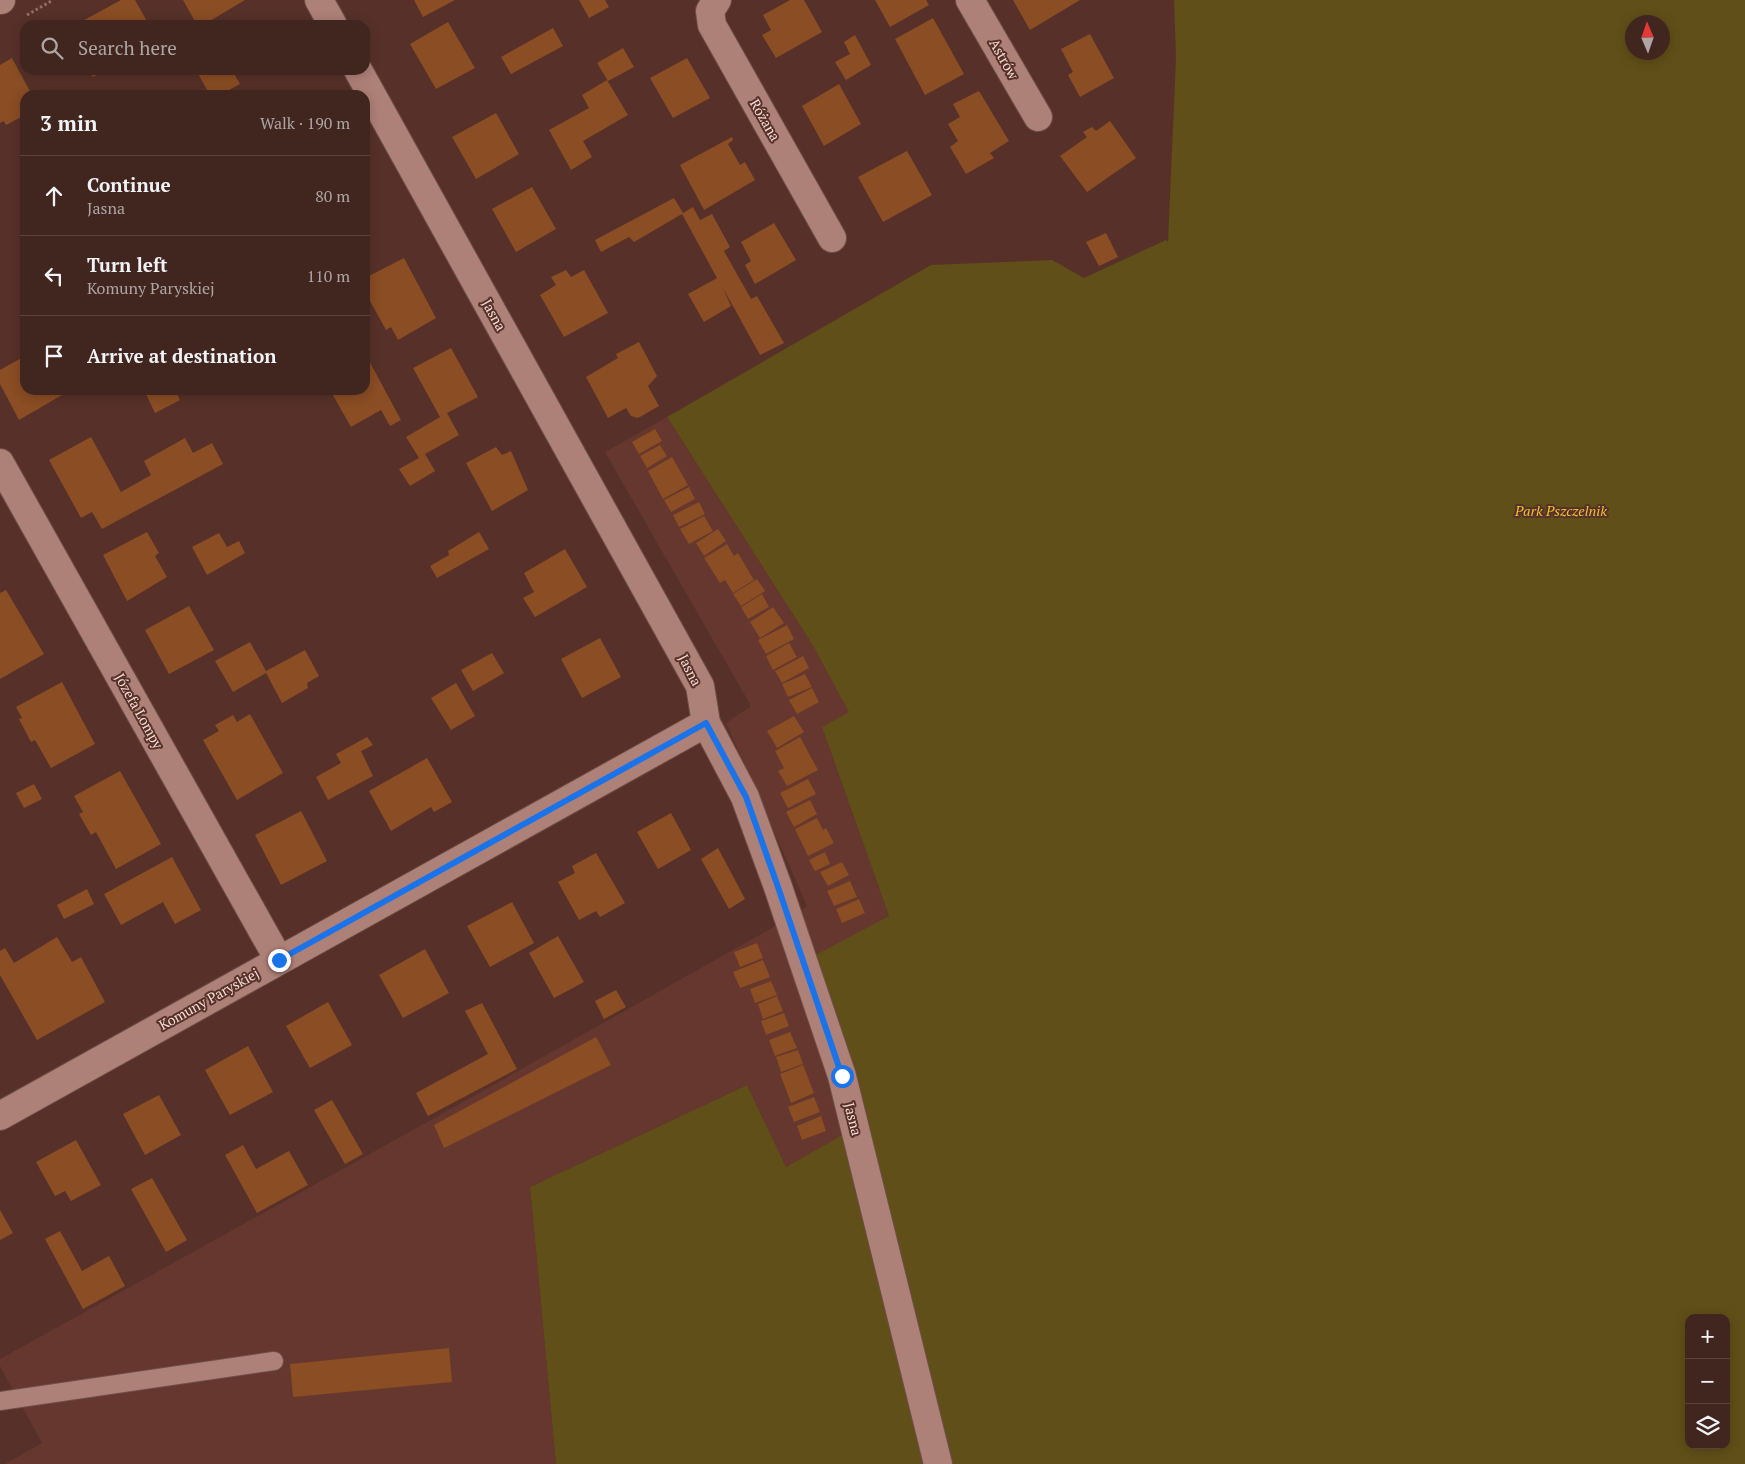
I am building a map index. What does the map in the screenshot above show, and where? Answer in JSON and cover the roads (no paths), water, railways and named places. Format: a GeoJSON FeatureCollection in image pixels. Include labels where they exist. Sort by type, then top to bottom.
{"type":"FeatureCollection","features":[{"type":"Feature","properties":{"kind":"street"},"geometry":{"type":"LineString","coordinates":[[319,0],[330,20]]}},
{"type":"Feature","properties":{"kind":"street","name":"Różana"},"geometry":{"type":"LineString","coordinates":[[717,0],[710,11],[712,25],[832,238]]}},
{"type":"Feature","properties":{"kind":"street","name":"Astrów"},"geometry":{"type":"LineString","coordinates":[[970,0],[1038,117]]}},
{"type":"Feature","properties":{"kind":"street","name":"Jasna"},"geometry":{"type":"LineString","coordinates":[[361,75],[369,90]]}},
{"type":"Feature","properties":{"kind":"street","name":"Jasna"},"geometry":{"type":"LineString","coordinates":[[370,92],[700,686],[706,723],[746,797],[842,1076],[938,1464]]}},
{"type":"Feature","properties":{"kind":"street","name":"Józefa Lompy"},"geometry":{"type":"LineString","coordinates":[[0,463],[279,960]]}},
{"type":"Feature","properties":{"kind":"street","name":"Komuny Paryskiej"},"geometry":{"type":"LineString","coordinates":[[0,1116],[706,723]]}},
{"type":"Feature","properties":{"kind":"lane"},"geometry":{"type":"LineString","coordinates":[[0,1400],[274,1361]]}},
{"type":"Feature","properties":{"kind":"park label","name":"Park Pszczelnik"},"geometry":{"type":"Point","coordinates":[1561,511]}}]}
